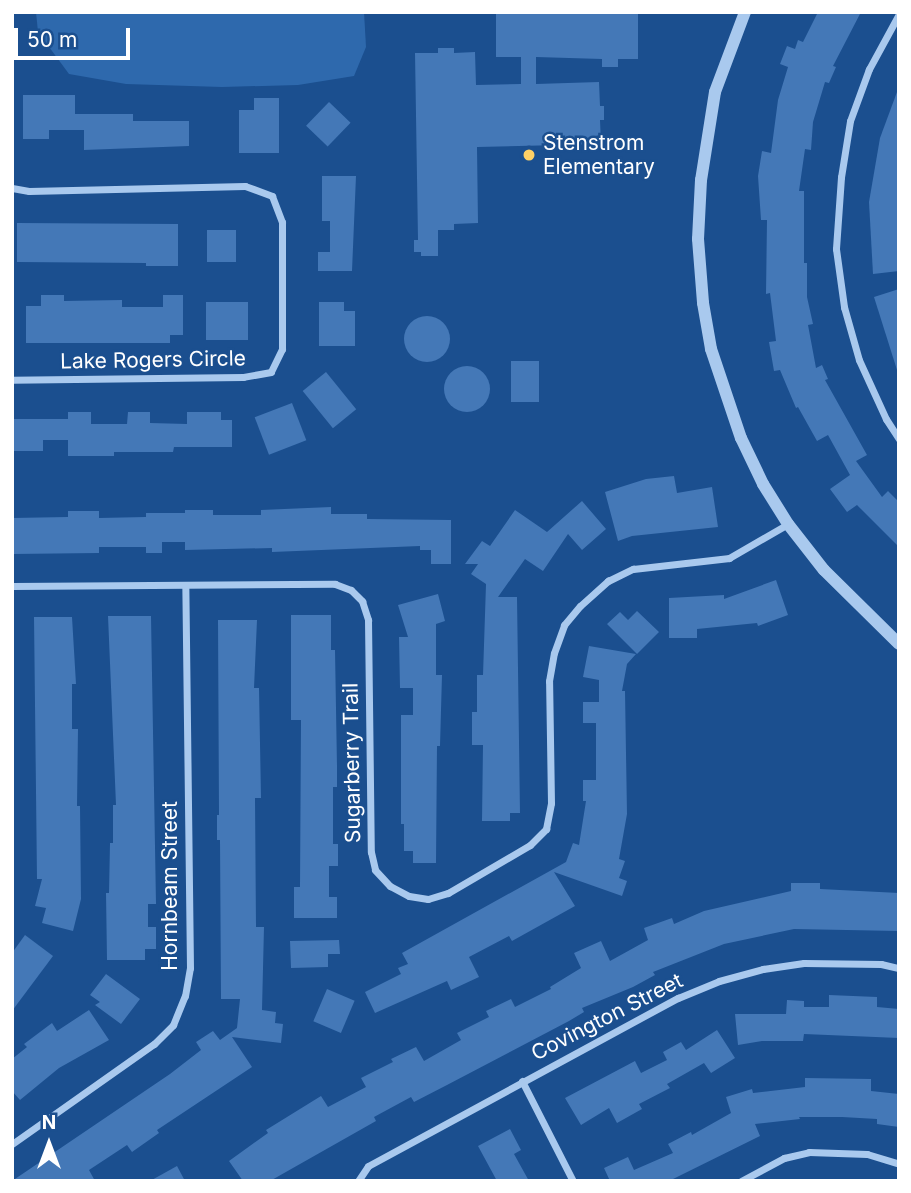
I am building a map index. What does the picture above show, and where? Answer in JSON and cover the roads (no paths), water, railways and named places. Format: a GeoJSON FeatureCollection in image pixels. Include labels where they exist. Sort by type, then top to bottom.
{"type":"FeatureCollection","features":[{"type":"Feature","properties":{"kind":"street"},"geometry":{"type":"LineString","coordinates":[[746,12],[715,92],[701,180],[698,239],[703,303],[711,349],[741,438],[763,484],[788,524],[824,570],[899,644]]}},
{"type":"Feature","properties":{"kind":"street"},"geometry":{"type":"LineString","coordinates":[[899,14],[869,69],[850,121],[841,177],[836,249],[844,307],[859,360],[886,419],[899,439]]}},
{"type":"Feature","properties":{"kind":"street","name":"Lake Rogers Circle"},"geometry":{"type":"LineString","coordinates":[[12,188],[30,191],[245,186],[272,196],[282,222],[282,349],[271,372],[243,377],[12,380]]}},
{"type":"Feature","properties":{"kind":"street","name":"Sugarberry Trail"},"geometry":{"type":"LineString","coordinates":[[12,586],[335,584],[351,590],[362,601],[368,620],[371,852],[375,870],[390,886],[410,896],[428,899],[448,893],[530,845],[546,829],[551,803],[549,681],[554,653],[564,625],[580,606],[608,581],[633,569],[729,558],[788,524]]}},
{"type":"Feature","properties":{"kind":"street","name":"Hornbeam Street"},"geometry":{"type":"LineString","coordinates":[[12,1144],[154,1044],[173,1025],[185,996],[190,968],[184,586]]}},
{"type":"Feature","properties":{"kind":"street","name":"Covington Street"},"geometry":{"type":"LineString","coordinates":[[358,1181],[368,1166],[522,1081],[678,999],[719,981],[763,969],[804,963],[869,963],[899,968]]}},
{"type":"Feature","properties":{"kind":"street"},"geometry":{"type":"LineString","coordinates":[[522,1081],[573,1181]]}},
{"type":"Feature","properties":{"kind":"street"},"geometry":{"type":"LineString","coordinates":[[741,1181],[784,1158],[808,1152],[867,1154],[899,1164]]}},
{"type":"Feature","properties":{"kind":"place","name":"Stenstrom Elementary"},"geometry":{"type":"Point","coordinates":[529,155]}}]}
